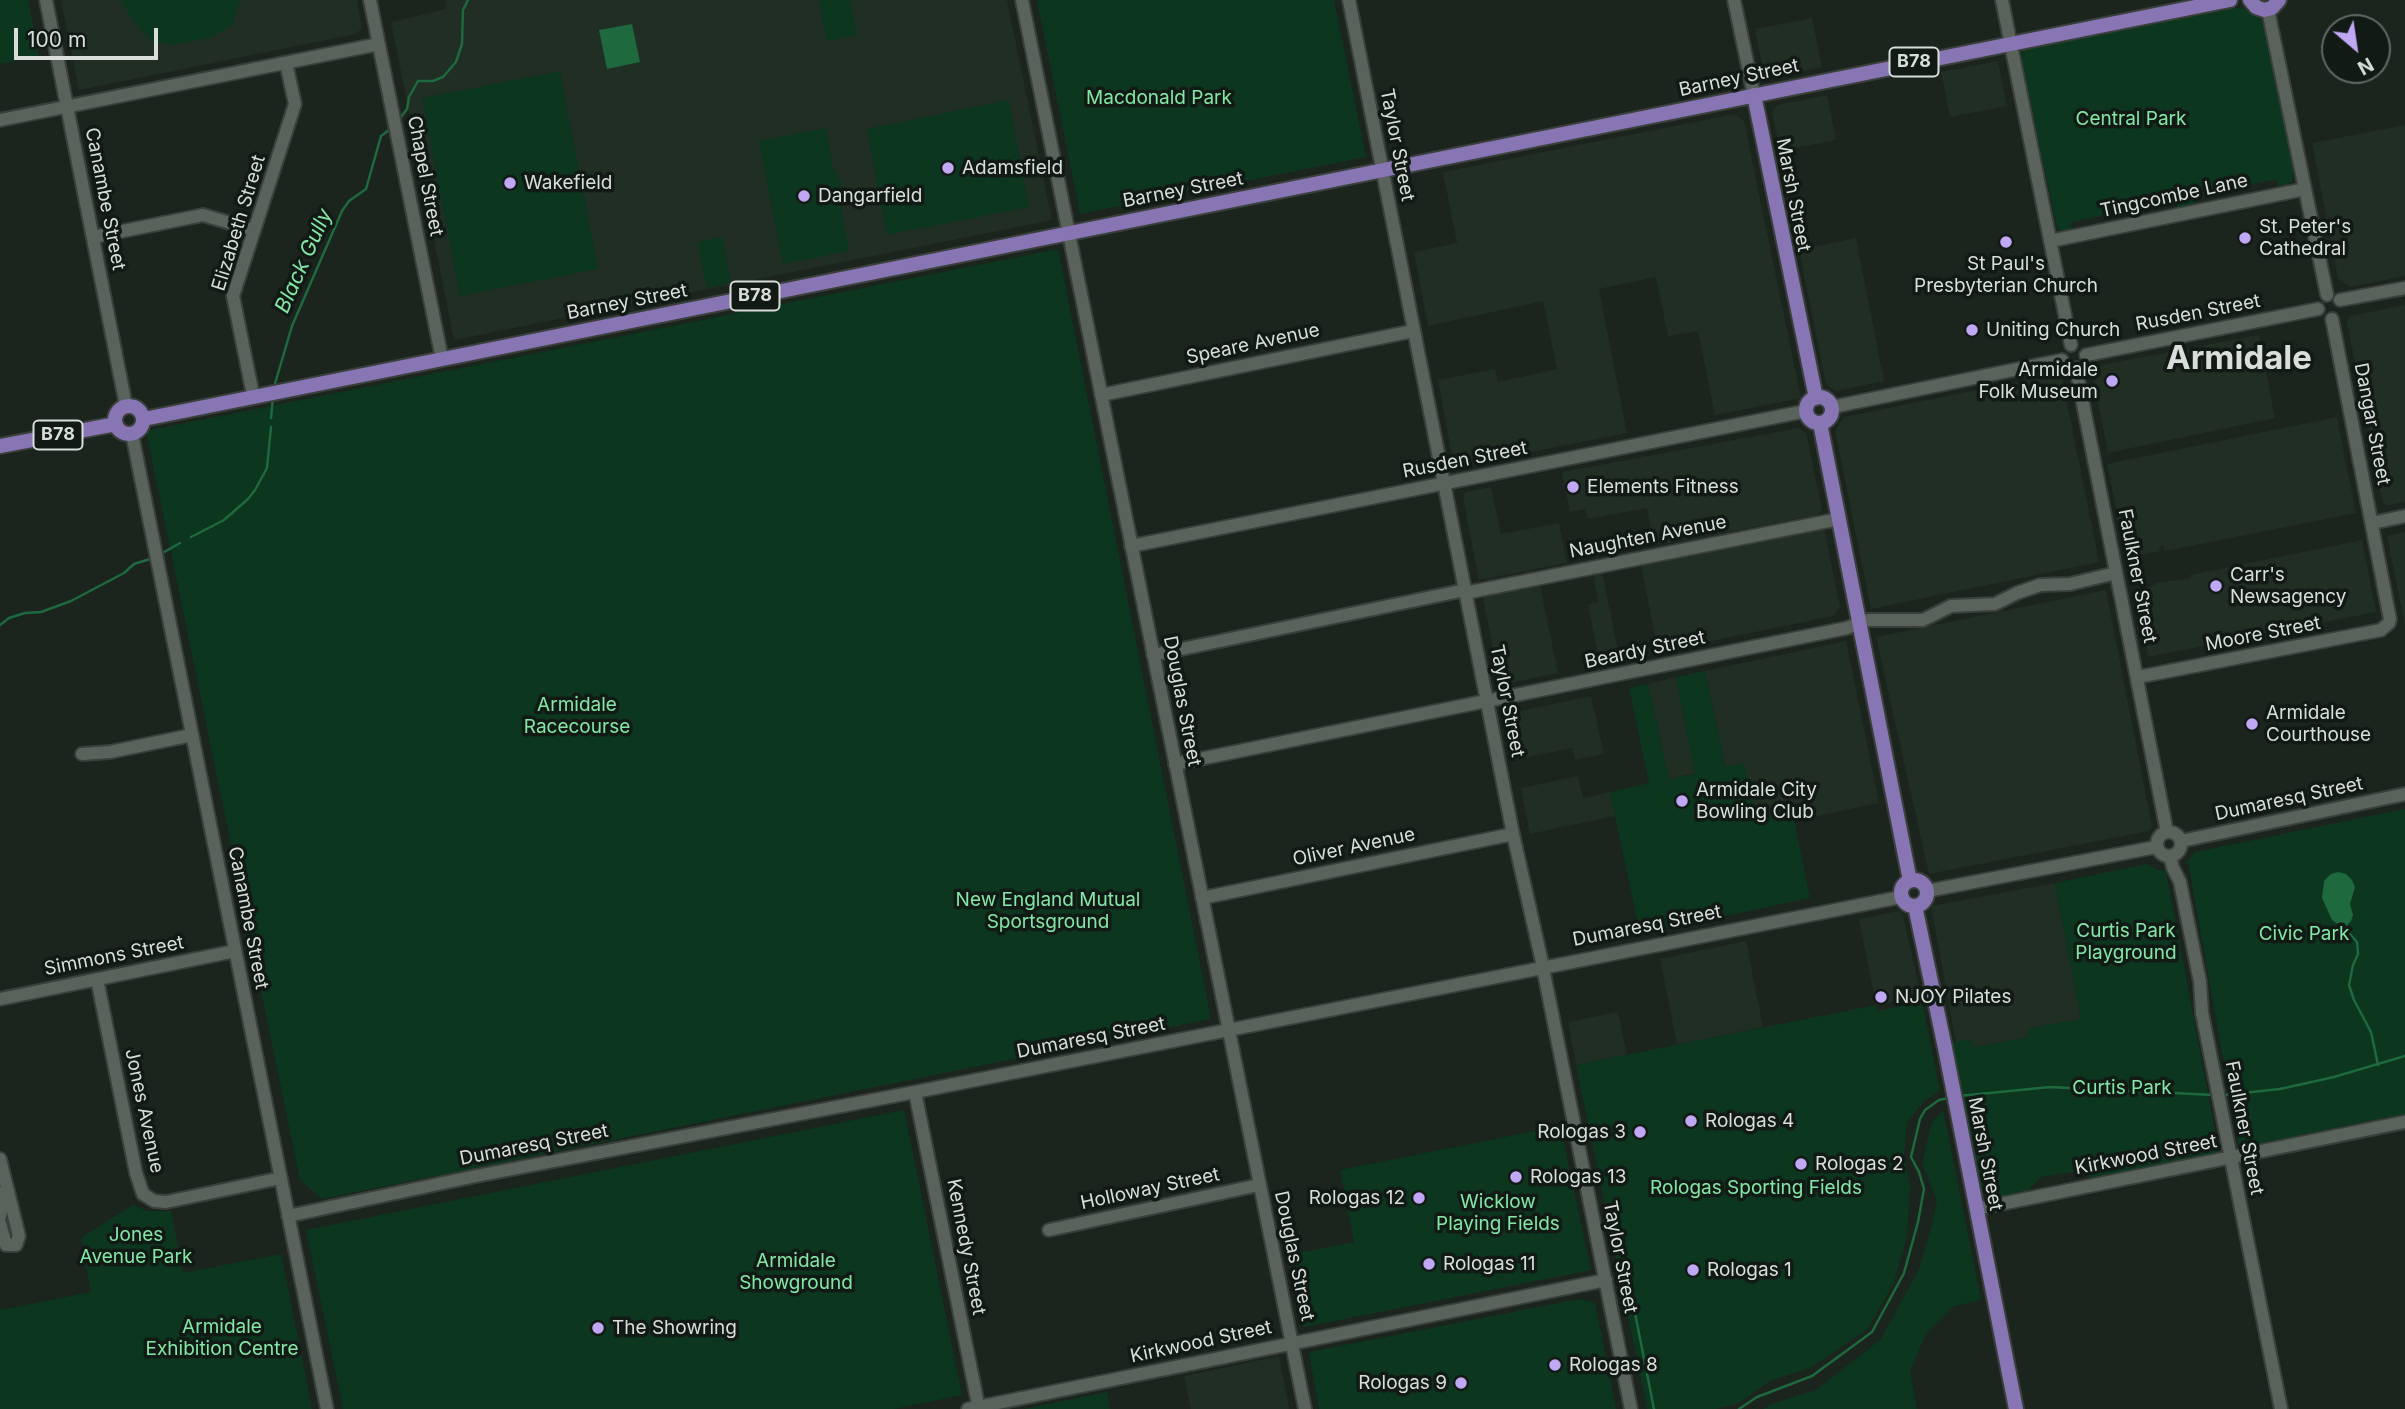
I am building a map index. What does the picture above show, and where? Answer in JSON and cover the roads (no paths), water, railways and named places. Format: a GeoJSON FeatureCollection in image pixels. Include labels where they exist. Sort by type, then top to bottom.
{"type":"FeatureCollection","features":[{"type":"Feature","properties":{"kind":"main road","name":"Barney Street"},"geometry":{"type":"LineString","coordinates":[[144,419],[2230,0]]}},
{"type":"Feature","properties":{"kind":"main road"},"geometry":{"type":"LineString","coordinates":[[2250,0],[2256,7],[2268,10],[2280,0]]}},
{"type":"Feature","properties":{"kind":"main road","name":"Marsh Street"},"geometry":{"type":"LineString","coordinates":[[1754,95],[1816,398]]}},
{"type":"Feature","properties":{"kind":"main road"},"geometry":{"type":"LineString","coordinates":[[1816,398],[1826,399],[1832,407],[1828,419],[1820,423],[1812,421],[1806,411],[1808,402],[1816,398]]}},
{"type":"Feature","properties":{"kind":"main road"},"geometry":{"type":"LineString","coordinates":[[126,406],[138,408],[144,419],[141,428],[132,434],[122,432],[116,424],[117,413],[126,406]]}},
{"type":"Feature","properties":{"kind":"main road"},"geometry":{"type":"LineString","coordinates":[[1820,423],[1877,709],[1876,719],[1910,881]]}},
{"type":"Feature","properties":{"kind":"main road","name":"B78"},"geometry":{"type":"LineString","coordinates":[[0,446],[116,424]]}},
{"type":"Feature","properties":{"kind":"main road"},"geometry":{"type":"LineString","coordinates":[[1910,881],[1921,882],[1927,891],[1926,899],[1915,906],[1908,905],[1901,897],[1903,885],[1910,881]]}},
{"type":"Feature","properties":{"kind":"main road","name":"Marsh Street"},"geometry":{"type":"LineString","coordinates":[[1915,906],[2016,1409]]}},
{"type":"Feature","properties":{"kind":"street","name":"Canambe Street"},"geometry":{"type":"LineString","coordinates":[[46,0],[126,406]]}},
{"type":"Feature","properties":{"kind":"street","name":"Chapel Street"},"geometry":{"type":"LineString","coordinates":[[370,0],[442,359]]}},
{"type":"Feature","properties":{"kind":"street","name":"Douglas Street"},"geometry":{"type":"LineString","coordinates":[[1022,0],[1305,1409]]}},
{"type":"Feature","properties":{"kind":"street","name":"Taylor Street"},"geometry":{"type":"LineString","coordinates":[[1349,0],[1513,834],[1543,967],[1630,1409]]}},
{"type":"Feature","properties":{"kind":"street","name":"Marsh Street"},"geometry":{"type":"LineString","coordinates":[[1734,0],[1754,95]]}},
{"type":"Feature","properties":{"kind":"street"},"geometry":{"type":"LineString","coordinates":[[2002,0],[2071,345]]}},
{"type":"Feature","properties":{"kind":"street"},"geometry":{"type":"LineString","coordinates":[[2268,10],[2305,188],[2336,301],[2340,314],[2332,318],[2323,317],[2318,309],[2320,300],[2336,301],[2405,296]]}},
{"type":"Feature","properties":{"kind":"street"},"geometry":{"type":"LineString","coordinates":[[0,120],[379,44]]}},
{"type":"Feature","properties":{"kind":"street","name":"Elizabeth Street"},"geometry":{"type":"LineString","coordinates":[[253,396],[233,296],[295,104],[286,63]]}},
{"type":"Feature","properties":{"kind":"street","name":"Tingcombe Lane"},"geometry":{"type":"LineString","coordinates":[[2050,241],[2305,188]]}},
{"type":"Feature","properties":{"kind":"street"},"geometry":{"type":"LineString","coordinates":[[93,237],[203,215],[254,230]]}},
{"type":"Feature","properties":{"kind":"street"},"geometry":{"type":"LineString","coordinates":[[2336,301],[2405,288]]}},
{"type":"Feature","properties":{"kind":"street","name":"Rusden Street"},"geometry":{"type":"LineString","coordinates":[[2086,355],[2318,309]]}},
{"type":"Feature","properties":{"kind":"street","name":"Dangar Street"},"geometry":{"type":"LineString","coordinates":[[2332,318],[2390,619]]}},
{"type":"Feature","properties":{"kind":"street","name":"Speare Avenue"},"geometry":{"type":"LineString","coordinates":[[1101,395],[1413,331]]}},
{"type":"Feature","properties":{"kind":"street"},"geometry":{"type":"LineString","coordinates":[[2071,345],[2079,345],[2086,355],[2085,363],[2076,369],[2069,368],[2062,360],[2064,348],[2071,345]]}},
{"type":"Feature","properties":{"kind":"street"},"geometry":{"type":"LineString","coordinates":[[1832,407],[2062,360]]}},
{"type":"Feature","properties":{"kind":"street","name":"Faulkner Street"},"geometry":{"type":"LineString","coordinates":[[2076,369],[2167,832]]}},
{"type":"Feature","properties":{"kind":"street","name":"Rusden Street"},"geometry":{"type":"LineString","coordinates":[[1131,546],[1806,411]]}},
{"type":"Feature","properties":{"kind":"street","name":"Canambe Street"},"geometry":{"type":"LineString","coordinates":[[132,434],[327,1409]]}},
{"type":"Feature","properties":{"kind":"street"},"geometry":{"type":"LineString","coordinates":[[2372,523],[2405,516]]}},
{"type":"Feature","properties":{"kind":"street","name":"Naughten Avenue"},"geometry":{"type":"LineString","coordinates":[[1153,655],[1839,520]]}},
{"type":"Feature","properties":{"kind":"street","name":"Beardy Street"},"geometry":{"type":"LineString","coordinates":[[1175,764],[1847,628],[1879,618],[1913,622],[1923,620],[1951,606],[1996,604],[2040,585],[2070,584],[2116,573]]}},
{"type":"Feature","properties":{"kind":"street","name":"Moore Street"},"geometry":{"type":"LineString","coordinates":[[2138,677],[2381,630],[2388,626],[2390,619]]}},
{"type":"Feature","properties":{"kind":"street"},"geometry":{"type":"LineString","coordinates":[[82,754],[110,752],[192,735]]}},
{"type":"Feature","properties":{"kind":"street","name":"Dumaresq Street"},"geometry":{"type":"LineString","coordinates":[[2181,841],[2405,794]]}},
{"type":"Feature","properties":{"kind":"street"},"geometry":{"type":"LineString","coordinates":[[2167,832],[2176,834],[2181,841],[2179,851],[2170,856],[2161,854],[2156,847],[2158,837],[2167,832]]}},
{"type":"Feature","properties":{"kind":"street","name":"Oliver Avenue"},"geometry":{"type":"LineString","coordinates":[[1202,898],[1513,834]]}},
{"type":"Feature","properties":{"kind":"street"},"geometry":{"type":"LineString","coordinates":[[1927,891],[2156,847]]}},
{"type":"Feature","properties":{"kind":"street","name":"Faulkner Street"},"geometry":{"type":"LineString","coordinates":[[2170,856],[2180,882],[2198,969],[2202,1013],[2214,1077],[2281,1409]]}},
{"type":"Feature","properties":{"kind":"street","name":"Dumaresq Street"},"geometry":{"type":"LineString","coordinates":[[288,1216],[476,1176],[1901,897]]}},
{"type":"Feature","properties":{"kind":"street","name":"Simmons Street"},"geometry":{"type":"LineString","coordinates":[[0,999],[235,951]]}},
{"type":"Feature","properties":{"kind":"street","name":"Jones Avenue"},"geometry":{"type":"LineString","coordinates":[[97,979],[136,1173],[143,1194],[154,1201],[166,1202],[281,1178]]}},
{"type":"Feature","properties":{"kind":"street","name":"Kennedy Street"},"geometry":{"type":"LineString","coordinates":[[915,1092],[975,1408]]}},
{"type":"Feature","properties":{"kind":"street","name":"Kirkwood Street"},"geometry":{"type":"LineString","coordinates":[[1976,1209],[2405,1122]]}},
{"type":"Feature","properties":{"kind":"street"},"geometry":{"type":"LineString","coordinates":[[0,1159],[19,1236],[16,1245],[6,1245],[0,1223]]}},
{"type":"Feature","properties":{"kind":"street"},"geometry":{"type":"LineString","coordinates":[[0,1216],[7,1185]]}},
{"type":"Feature","properties":{"kind":"street","name":"Holloway Street"},"geometry":{"type":"LineString","coordinates":[[1049,1230],[1259,1185]]}},
{"type":"Feature","properties":{"kind":"street","name":"Kirkwood Street"},"geometry":{"type":"LineString","coordinates":[[975,1408],[1606,1280]]}},
{"type":"Feature","properties":{"kind":"waterway","name":"Black Gully"},"geometry":{"type":"LineString","coordinates":[[401,117],[418,81],[433,81],[443,77],[456,62],[462,44],[463,10],[468,0]]}},
{"type":"Feature","properties":{"kind":"waterway","name":"Black Gully"},"geometry":{"type":"LineString","coordinates":[[274,387],[292,326],[342,211],[349,201],[366,189],[381,136],[389,130]]}},
{"type":"Feature","properties":{"kind":"waterway","name":"Black Gully"},"geometry":{"type":"LineString","coordinates":[[271,418],[273,397]]}},
{"type":"Feature","properties":{"kind":"waterway","name":"Black Gully"},"geometry":{"type":"LineString","coordinates":[[191,537],[224,520],[255,490],[267,468],[271,427]]}},
{"type":"Feature","properties":{"kind":"waterway","name":"Black Gully"},"geometry":{"type":"LineString","coordinates":[[159,555],[180,543]]}},
{"type":"Feature","properties":{"kind":"waterway","name":"Black Gully"},"geometry":{"type":"LineString","coordinates":[[0,625],[9,618],[41,612],[71,601],[124,573],[134,564],[153,558]]}},
{"type":"Feature","properties":{"kind":"waterway"},"geometry":{"type":"LineString","coordinates":[[2347,925],[2349,933],[2357,942],[2358,954],[2349,985],[2371,1032],[2378,1065]]}},
{"type":"Feature","properties":{"kind":"waterway"},"geometry":{"type":"LineString","coordinates":[[2224,1095],[2280,1089],[2334,1077],[2405,1056]]}},
{"type":"Feature","properties":{"kind":"waterway"},"geometry":{"type":"LineString","coordinates":[[1959,1096],[2050,1087],[2214,1095]]}},
{"type":"Feature","properties":{"kind":"waterway"},"geometry":{"type":"LineString","coordinates":[[1739,1409],[1757,1397],[1812,1376],[1872,1332],[1904,1273],[1918,1222],[1924,1189],[1911,1157],[1920,1119],[1925,1110],[1939,1100],[1949,1098]]}},
{"type":"Feature","properties":{"kind":"waterway"},"geometry":{"type":"LineString","coordinates":[[1631,1293],[1654,1409]]}},
{"type":"Feature","properties":{"kind":"place","name":"Adamsfield"},"geometry":{"type":"Point","coordinates":[948,168]}},
{"type":"Feature","properties":{"kind":"place","name":"Wakefield"},"geometry":{"type":"Point","coordinates":[510,183]}},
{"type":"Feature","properties":{"kind":"place","name":"Dangarfield"},"geometry":{"type":"Point","coordinates":[804,196]}},
{"type":"Feature","properties":{"kind":"place","name":"St. Peter's Cathedral"},"geometry":{"type":"Point","coordinates":[2245,238]}},
{"type":"Feature","properties":{"kind":"place","name":"St Paul's Presbyterian Church"},"geometry":{"type":"Point","coordinates":[2006,242]}},
{"type":"Feature","properties":{"kind":"place","name":"Uniting Church"},"geometry":{"type":"Point","coordinates":[1972,330]}},
{"type":"Feature","properties":{"kind":"place","name":"Armidale Folk Museum"},"geometry":{"type":"Point","coordinates":[2112,381]}},
{"type":"Feature","properties":{"kind":"place","name":"Elements Fitness"},"geometry":{"type":"Point","coordinates":[1573,487]}},
{"type":"Feature","properties":{"kind":"place","name":"Carr's Newsagency"},"geometry":{"type":"Point","coordinates":[2216,586]}},
{"type":"Feature","properties":{"kind":"place","name":"Armidale Courthouse"},"geometry":{"type":"Point","coordinates":[2252,724]}},
{"type":"Feature","properties":{"kind":"place","name":"Armidale City Bowling Club"},"geometry":{"type":"Point","coordinates":[1682,801]}},
{"type":"Feature","properties":{"kind":"place","name":"NJOY Pilates"},"geometry":{"type":"Point","coordinates":[1881,997]}},
{"type":"Feature","properties":{"kind":"place","name":"Rologas 4"},"geometry":{"type":"Point","coordinates":[1691,1121]}},
{"type":"Feature","properties":{"kind":"place","name":"Rologas 3"},"geometry":{"type":"Point","coordinates":[1640,1132]}},
{"type":"Feature","properties":{"kind":"place","name":"Rologas 2"},"geometry":{"type":"Point","coordinates":[1801,1164]}},
{"type":"Feature","properties":{"kind":"place","name":"Rologas 13"},"geometry":{"type":"Point","coordinates":[1516,1177]}},
{"type":"Feature","properties":{"kind":"place","name":"Rologas 12"},"geometry":{"type":"Point","coordinates":[1419,1198]}},
{"type":"Feature","properties":{"kind":"place","name":"Rologas 11"},"geometry":{"type":"Point","coordinates":[1429,1264]}},
{"type":"Feature","properties":{"kind":"place","name":"Rologas 1"},"geometry":{"type":"Point","coordinates":[1693,1270]}},
{"type":"Feature","properties":{"kind":"place","name":"The Showring"},"geometry":{"type":"Point","coordinates":[598,1328]}},
{"type":"Feature","properties":{"kind":"place","name":"Rologas 8"},"geometry":{"type":"Point","coordinates":[1555,1365]}},
{"type":"Feature","properties":{"kind":"place","name":"Rologas 9"},"geometry":{"type":"Point","coordinates":[1461,1383]}},
{"type":"Feature","properties":{"kind":"district","name":"Armidale"},"geometry":{"type":"Point","coordinates":[2239,359]}},
{"type":"Feature","properties":{"kind":"park label","name":"Macdonald Park"},"geometry":{"type":"Point","coordinates":[1159,98]}},
{"type":"Feature","properties":{"kind":"park label","name":"Central Park"},"geometry":{"type":"Point","coordinates":[2131,119]}},
{"type":"Feature","properties":{"kind":"park label","name":"Armidale Racecourse"},"geometry":{"type":"Point","coordinates":[577,716]}},
{"type":"Feature","properties":{"kind":"park label","name":"New England Mutual Sportsground"},"geometry":{"type":"Point","coordinates":[1048,911]}},
{"type":"Feature","properties":{"kind":"park label","name":"Civic Park"},"geometry":{"type":"Point","coordinates":[2304,934]}},
{"type":"Feature","properties":{"kind":"park label","name":"Curtis Park Playground"},"geometry":{"type":"Point","coordinates":[2126,942]}},
{"type":"Feature","properties":{"kind":"park label","name":"Curtis Park"},"geometry":{"type":"Point","coordinates":[2122,1088]}},
{"type":"Feature","properties":{"kind":"park label","name":"Rologas Sporting Fields"},"geometry":{"type":"Point","coordinates":[1756,1188]}},
{"type":"Feature","properties":{"kind":"park label","name":"Wicklow Playing Fields"},"geometry":{"type":"Point","coordinates":[1498,1213]}},
{"type":"Feature","properties":{"kind":"park label","name":"Jones Avenue Park"},"geometry":{"type":"Point","coordinates":[136,1246]}},
{"type":"Feature","properties":{"kind":"park label","name":"Armidale Showground"},"geometry":{"type":"Point","coordinates":[796,1272]}},
{"type":"Feature","properties":{"kind":"park label","name":"Armidale Exhibition Centre"},"geometry":{"type":"Point","coordinates":[222,1338]}}]}
